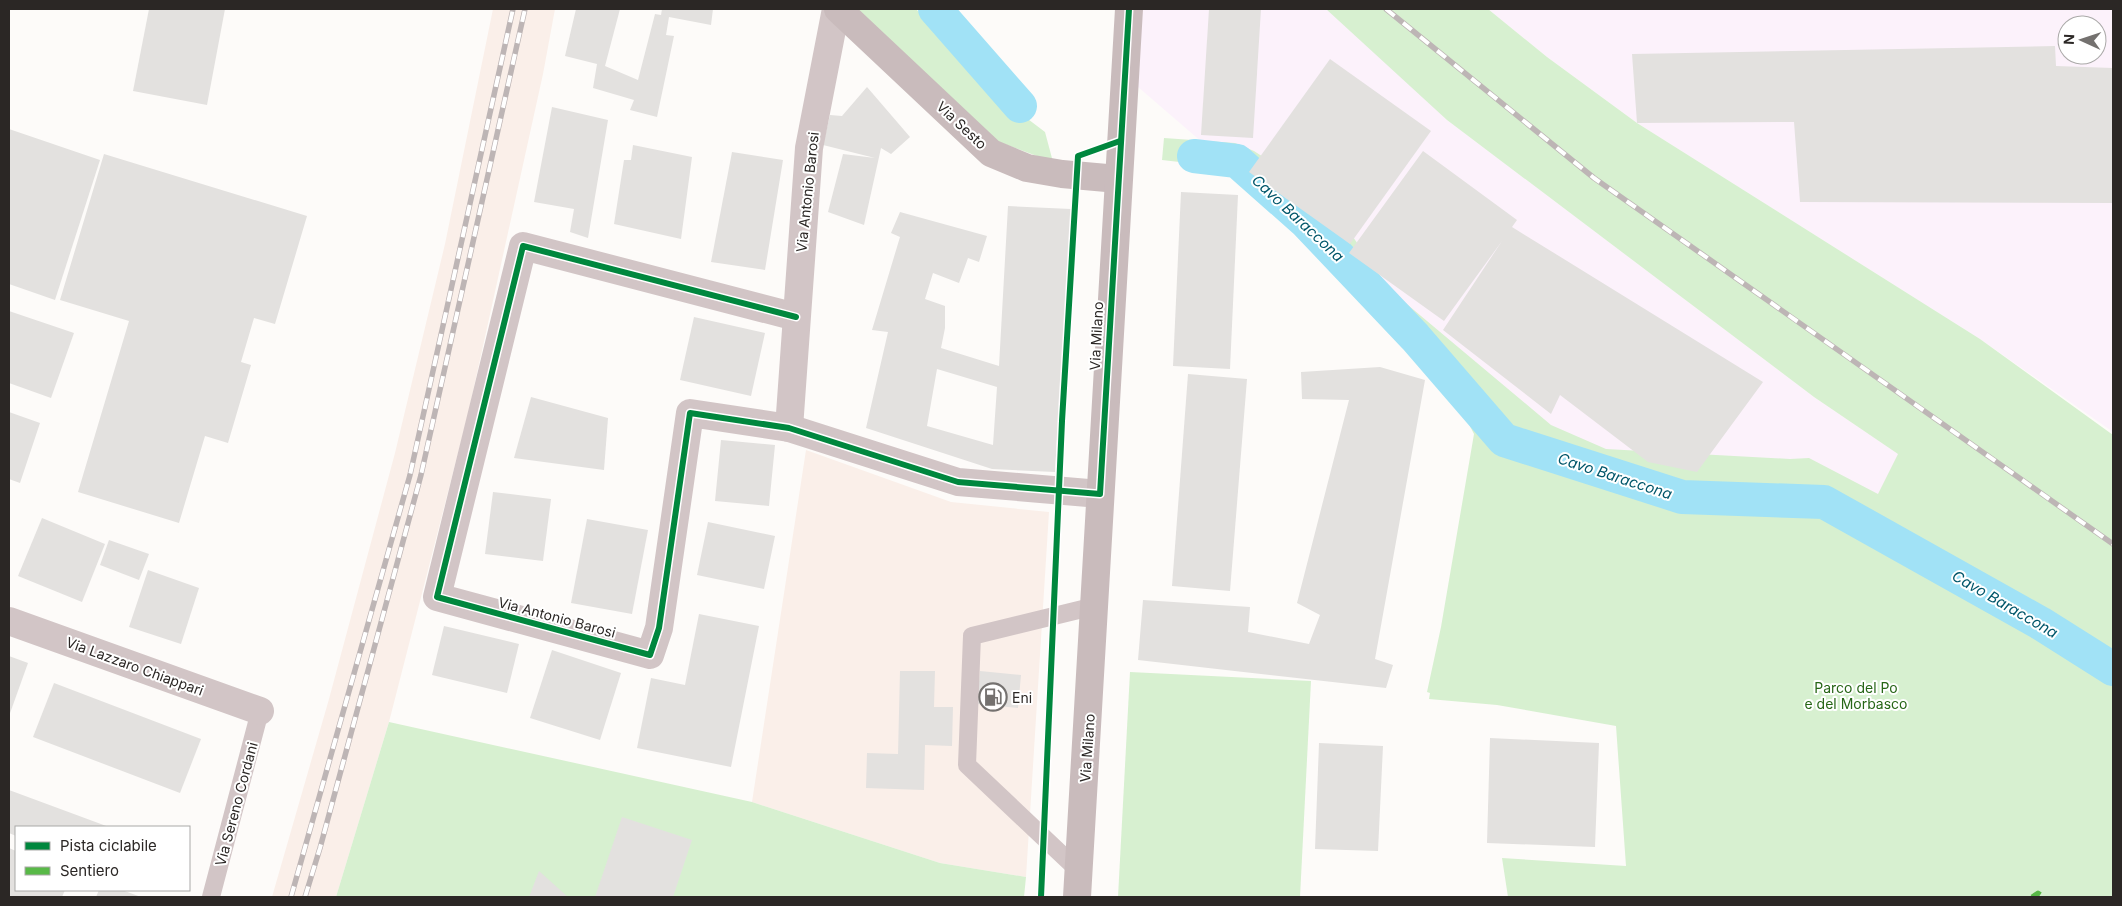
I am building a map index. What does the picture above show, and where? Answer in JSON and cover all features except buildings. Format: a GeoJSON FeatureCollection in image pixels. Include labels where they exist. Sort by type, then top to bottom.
{"type":"FeatureCollection","features":[{"type":"Feature","properties":{"kind":"main road","name":"Via Sesto"},"geometry":{"type":"LineString","coordinates":[[837,9],[991,153],[1027,168],[1062,174],[1118,179]]}},
{"type":"Feature","properties":{"kind":"main road","name":"Via Milano"},"geometry":{"type":"LineString","coordinates":[[1077,897],[1129,9]]}},
{"type":"Feature","properties":{"kind":"street","name":"Via Antonio Barosi"},"geometry":{"type":"LineString","coordinates":[[789,428],[809,148],[837,9]]}},
{"type":"Feature","properties":{"kind":"street","name":"Via Antonio Barosi"},"geometry":{"type":"LineString","coordinates":[[796,317],[522,246],[496,362],[437,597],[650,655],[660,628],[690,413],[789,428],[958,482],[1100,494]]}},
{"type":"Feature","properties":{"kind":"street","name":"Via Lazzaro Chiappari"},"geometry":{"type":"LineString","coordinates":[[9,621],[260,711]]}},
{"type":"Feature","properties":{"kind":"lane"},"geometry":{"type":"LineString","coordinates":[[1078,870],[967,765],[972,636],[1094,606]]}},
{"type":"Feature","properties":{"kind":"lane","name":"Via Sereno Cordani"},"geometry":{"type":"LineString","coordinates":[[211,897],[260,711]]}},
{"type":"Feature","properties":{"kind":"shaded area"},"geometry":{"type":"Polygon","coordinates":[[[493,9],[555,9],[543,74],[468,414],[389,722],[336,897],[272,897],[329,699],[395,453],[445,244],[493,9]]]}},
{"type":"Feature","properties":{"kind":"shaded area"},"geometry":{"type":"Polygon","coordinates":[[[1121,9],[1335,9],[1447,120],[1814,397],[2113,599],[2113,650],[1530,446],[1421,331],[1116,68],[1121,9]]]}},
{"type":"Feature","properties":{"kind":"shaded area"},"geometry":{"type":"Polygon","coordinates":[[[1488,9],[2113,9],[2113,432],[1980,339],[1637,123],[1547,57],[1488,9]]]}},
{"type":"Feature","properties":{"kind":"shaded area"},"geometry":{"type":"Polygon","coordinates":[[[806,450],[951,502],[1049,512],[1026,877],[940,863],[752,802],[806,450]]]}},
{"type":"Feature","properties":{"kind":"green space"},"geometry":{"type":"Polygon","coordinates":[[[857,9],[916,9],[996,95],[1045,132],[1053,162],[994,140],[857,9]]]}},
{"type":"Feature","properties":{"kind":"green space","name":"Parco del Po e del Morbasco"},"geometry":{"type":"Polygon","coordinates":[[[1326,9],[1488,9],[1547,57],[1637,123],[1980,339],[2113,435],[2113,897],[1508,897],[1502,858],[1626,866],[1616,726],[1497,705],[1429,699],[1430,693],[1427,692],[1441,627],[1474,434],[1453,393],[1335,270],[1286,214],[1240,169],[1162,160],[1164,138],[1235,143],[1254,151],[1353,216],[1346,227],[1390,290],[1551,425],[1606,449],[1790,459],[1809,458],[1878,494],[1898,454],[1814,397],[1447,120],[1326,9]]]}},
{"type":"Feature","properties":{"kind":"green space"},"geometry":{"type":"Polygon","coordinates":[[[1130,672],[1311,681],[1300,897],[1118,897],[1130,672]]]}},
{"type":"Feature","properties":{"kind":"green space"},"geometry":{"type":"Polygon","coordinates":[[[389,722],[752,802],[940,863],[1026,877],[1024,897],[336,897],[389,722]]]}},
{"type":"Feature","properties":{"kind":"waterway","name":"Cavo Baraccona"},"geometry":{"type":"LineString","coordinates":[[935,9],[1020,106]]}},
{"type":"Feature","properties":{"kind":"waterway","name":"Cavo Baraccona"},"geometry":{"type":"LineString","coordinates":[[1194,156],[1237,161],[1306,222],[1415,337],[1504,440],[1682,497],[1824,502],[2040,623],[2113,669]]}},
{"type":"Feature","properties":{"kind":"railway"},"geometry":{"type":"LineString","coordinates":[[291,897],[410,475],[513,9]]}},
{"type":"Feature","properties":{"kind":"railway"},"geometry":{"type":"LineString","coordinates":[[305,897],[421,475],[525,9]]}},
{"type":"Feature","properties":{"kind":"railway"},"geometry":{"type":"LineString","coordinates":[[1386,9],[1594,178],[2113,544]]}},
{"type":"Feature","properties":{"kind":"marked path"},"geometry":{"type":"LineString","coordinates":[[2032,897],[2038,893],[2044,897]]}},
{"type":"Feature","properties":{"kind":"cycle path"},"geometry":{"type":"LineString","coordinates":[[796,317],[523,246],[437,597],[650,655],[659,628],[690,413],[789,428],[958,482],[1100,494],[1129,9]]}},
{"type":"Feature","properties":{"kind":"cycle path"},"geometry":{"type":"LineString","coordinates":[[1041,897],[1062,421],[1078,156],[1120,141]]}},
{"type":"Feature","properties":{"kind":"place","name":"Eni"},"geometry":{"type":"Point","coordinates":[993,697]}}]}
